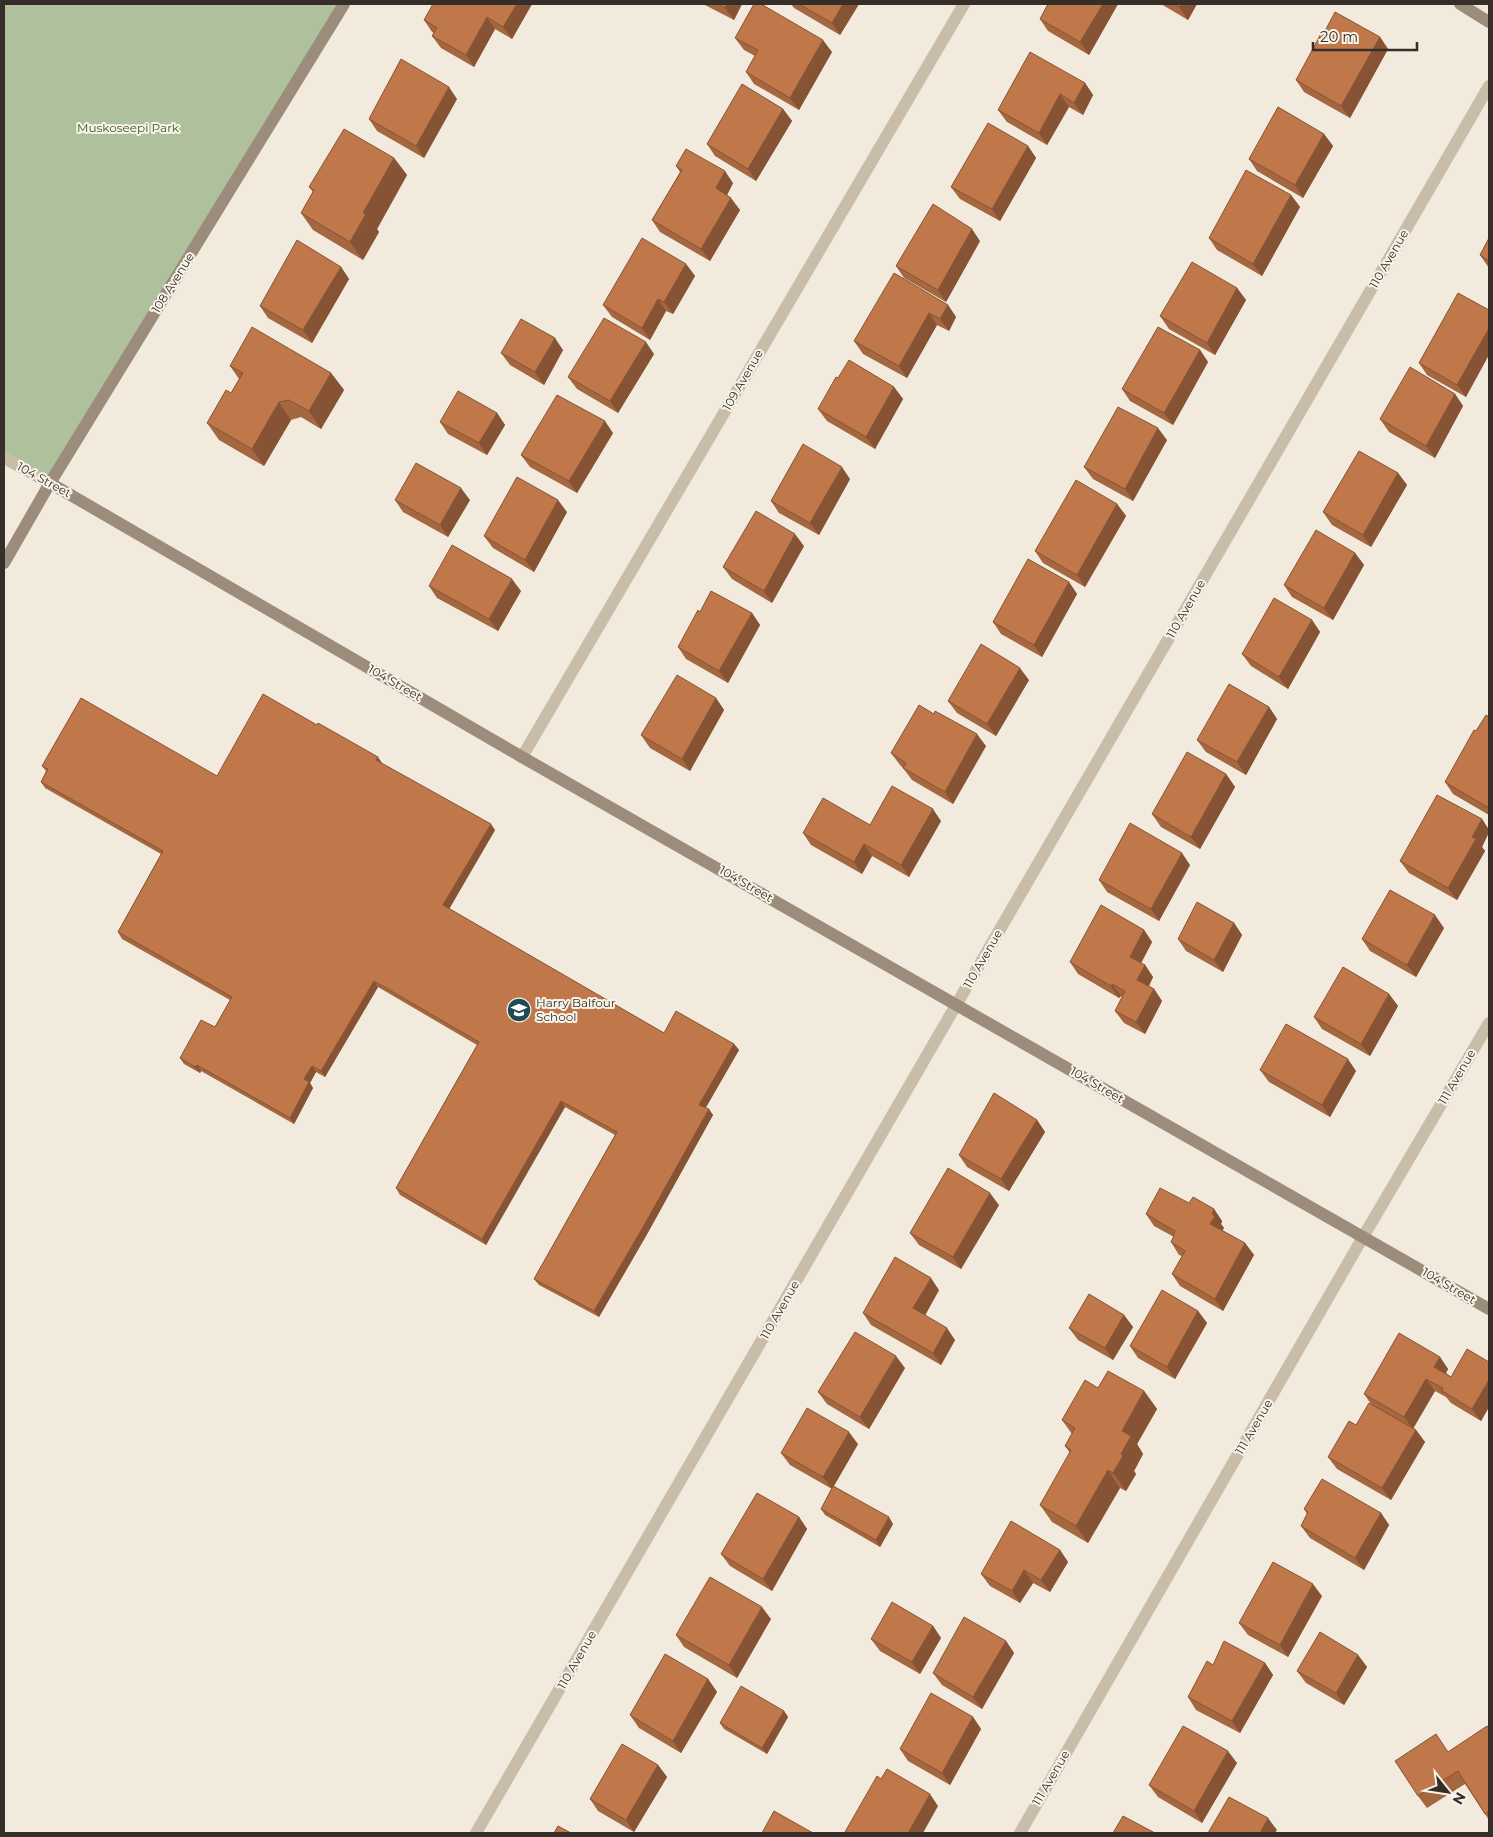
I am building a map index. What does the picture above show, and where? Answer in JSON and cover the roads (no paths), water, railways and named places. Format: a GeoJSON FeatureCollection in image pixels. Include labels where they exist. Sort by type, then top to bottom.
{"type":"FeatureCollection","features":[{"type":"Feature","properties":{"kind":"street","name":"108 Avenue"},"geometry":{"type":"LineString","coordinates":[[4,563],[50,482],[344,4]]}},
{"type":"Feature","properties":{"kind":"street","name":"109 Avenue"},"geometry":{"type":"LineString","coordinates":[[522,757],[964,4]]}},
{"type":"Feature","properties":{"kind":"street"},"geometry":{"type":"LineString","coordinates":[[1460,4],[1489,22]]}},
{"type":"Feature","properties":{"kind":"street","name":"110 Avenue"},"geometry":{"type":"LineString","coordinates":[[476,1833],[1489,86]]}},
{"type":"Feature","properties":{"kind":"street","name":"104 Street"},"geometry":{"type":"LineString","coordinates":[[4,458],[50,482],[522,757],[1489,1309]]}},
{"type":"Feature","properties":{"kind":"street","name":"111 Avenue"},"geometry":{"type":"LineString","coordinates":[[1020,1833],[1489,1022]]}},
{"type":"Feature","properties":{"kind":"place","name":"Harry Balfour School"},"geometry":{"type":"Point","coordinates":[519,1010]}},
{"type":"Feature","properties":{"kind":"park label","name":"Muskoseepi Park"},"geometry":{"type":"Point","coordinates":[128,128]}}]}
